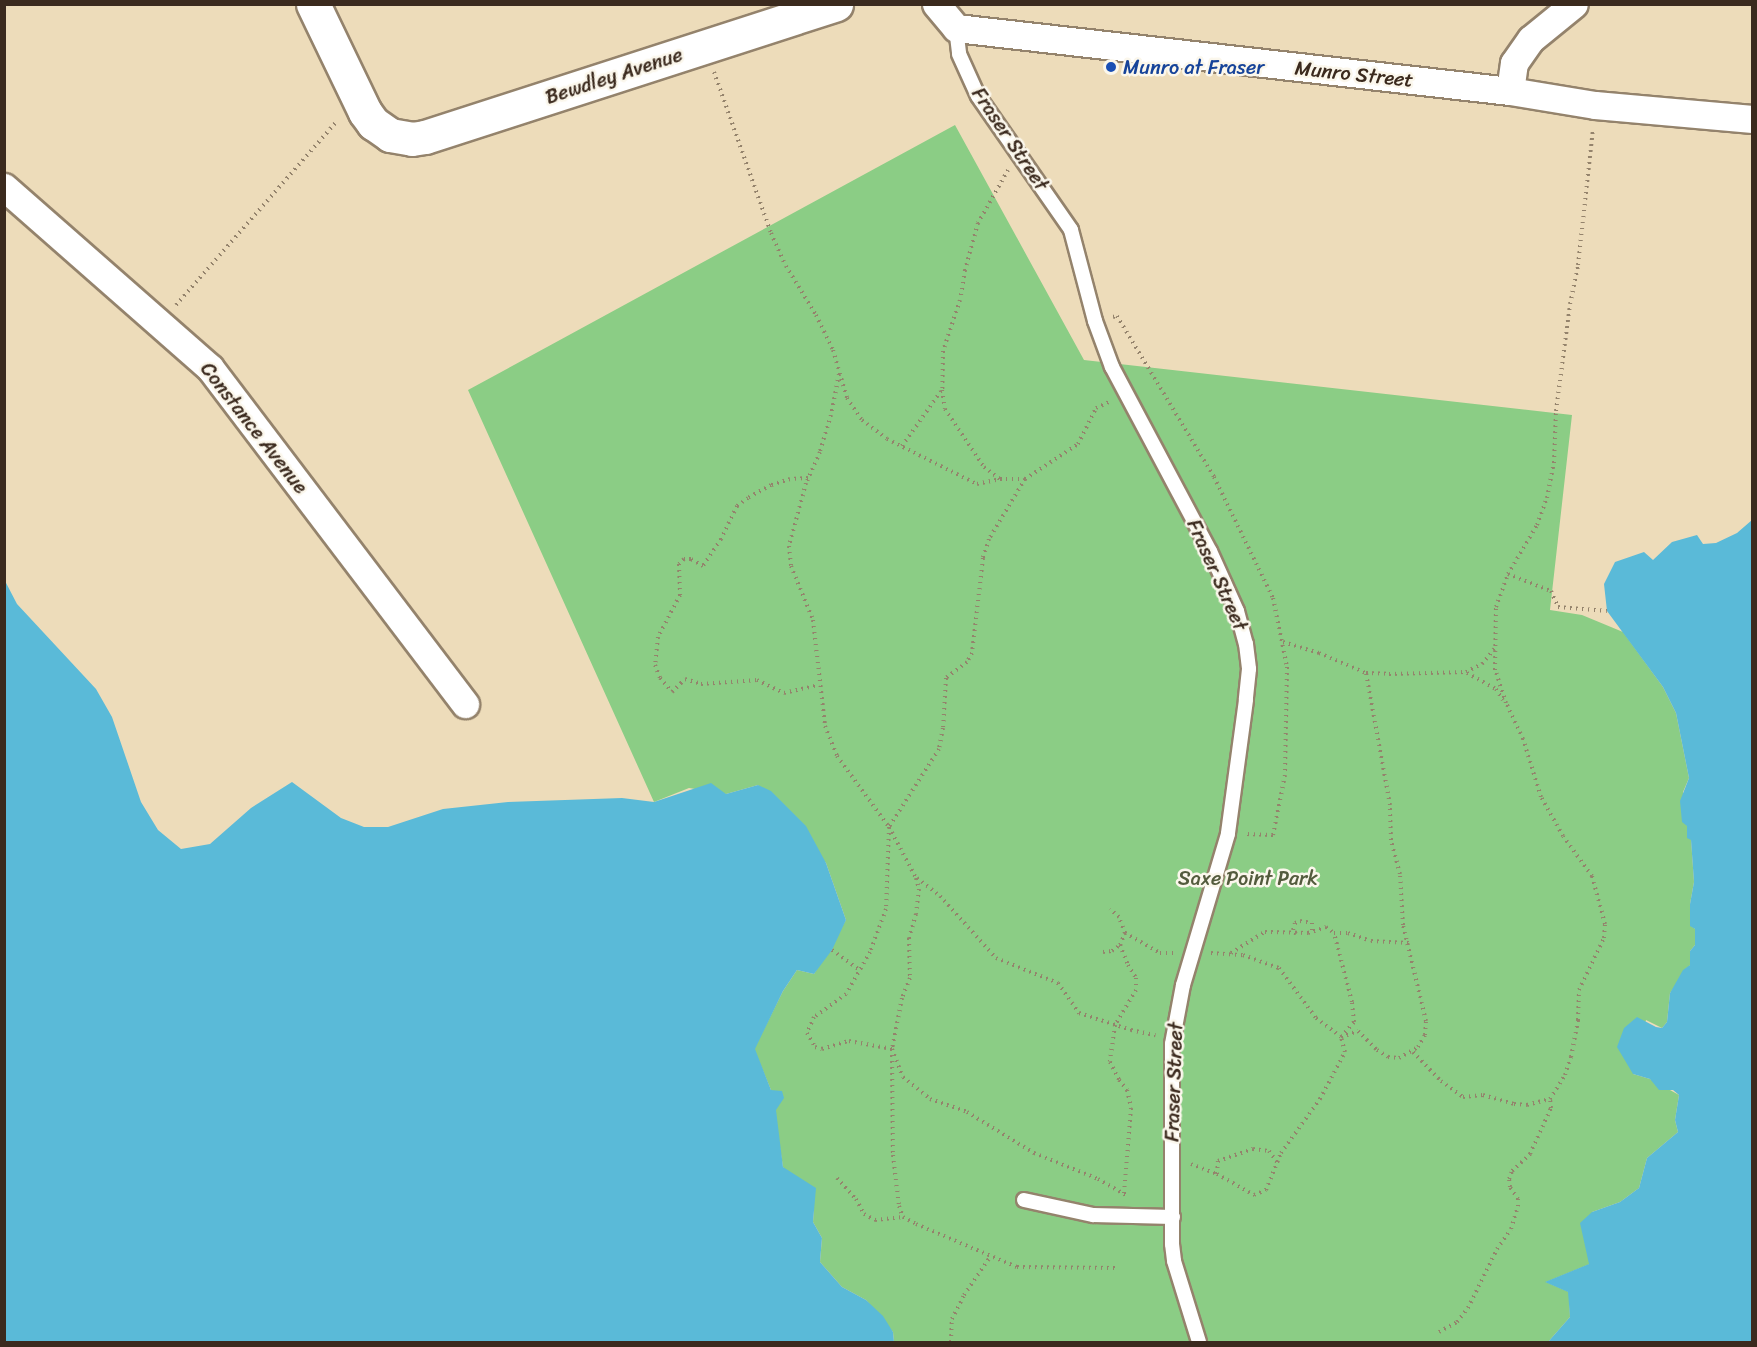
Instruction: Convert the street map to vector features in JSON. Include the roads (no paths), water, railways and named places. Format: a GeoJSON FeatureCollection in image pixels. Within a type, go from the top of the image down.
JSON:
{"type":"FeatureCollection","features":[{"type":"Feature","properties":{"kind":"street","name":"Bewdley Avenue"},"geometry":{"type":"LineString","coordinates":[[313,4],[358,98],[373,123],[390,135],[401,139],[425,137],[836,4]]}},
{"type":"Feature","properties":{"kind":"street"},"geometry":{"type":"LineString","coordinates":[[936,4],[956,28]]}},
{"type":"Feature","properties":{"kind":"street"},"geometry":{"type":"LineString","coordinates":[[1510,91],[1514,63],[1525,47],[1531,39],[1574,4]]}},
{"type":"Feature","properties":{"kind":"street","name":"Munro Street"},"geometry":{"type":"LineString","coordinates":[[956,28],[1510,91],[1595,105],[1752,119]]}},
{"type":"Feature","properties":{"kind":"street","name":"Constance Avenue"},"geometry":{"type":"LineString","coordinates":[[4,187],[210,368],[465,704]]}},
{"type":"Feature","properties":{"kind":"lane","name":"Fraser Street"},"geometry":{"type":"LineString","coordinates":[[956,28],[959,54],[967,75],[989,113],[1071,230],[1095,321],[1126,395],[1210,551],[1237,611],[1246,644],[1249,669],[1228,834],[1176,1015],[1172,1039],[1171,1157],[1174,1262],[1199,1342]]}},
{"type":"Feature","properties":{"kind":"lane"},"geometry":{"type":"LineString","coordinates":[[1024,1200],[1093,1215],[1173,1216]]}},
{"type":"Feature","properties":{"kind":"water"},"geometry":{"type":"Polygon","coordinates":[[[1752,520],[1752,1342],[1548,1342],[1570,1317],[1568,1292],[1545,1282],[1589,1264],[1580,1223],[1592,1212],[1620,1202],[1639,1188],[1647,1158],[1678,1132],[1675,1120],[1679,1095],[1673,1090],[1659,1090],[1650,1079],[1633,1074],[1617,1047],[1624,1028],[1637,1017],[1662,1028],[1667,1022],[1670,993],[1683,970],[1690,965],[1690,951],[1695,945],[1695,929],[1690,926],[1690,904],[1694,882],[1691,840],[1687,838],[1687,826],[1682,822],[1680,801],[1689,778],[1676,713],[1663,687],[1607,611],[1604,584],[1615,562],[1644,552],[1653,560],[1672,542],[1697,535],[1703,544],[1716,543],[1737,533],[1752,520]]]}},
{"type":"Feature","properties":{"kind":"water"},"geometry":{"type":"Polygon","coordinates":[[[4,579],[17,604],[96,689],[112,717],[141,802],[158,830],[181,849],[210,844],[251,808],[292,782],[341,818],[364,827],[388,827],[443,809],[508,802],[622,798],[654,802],[711,783],[726,794],[758,785],[771,791],[806,826],[826,863],[846,920],[832,950],[814,974],[797,970],[783,991],[755,1049],[771,1090],[782,1091],[784,1098],[776,1110],[783,1167],[816,1188],[813,1222],[822,1238],[820,1262],[842,1287],[866,1300],[883,1316],[893,1332],[894,1342],[5,1342],[4,579]]]}},
{"type":"Feature","properties":{"kind":"place","name":"Munro at Fraser"},"geometry":{"type":"Point","coordinates":[1111,67]}},
{"type":"Feature","properties":{"kind":"park label","name":"Saxe Point Park"},"geometry":{"type":"Point","coordinates":[1248,878]}}]}
